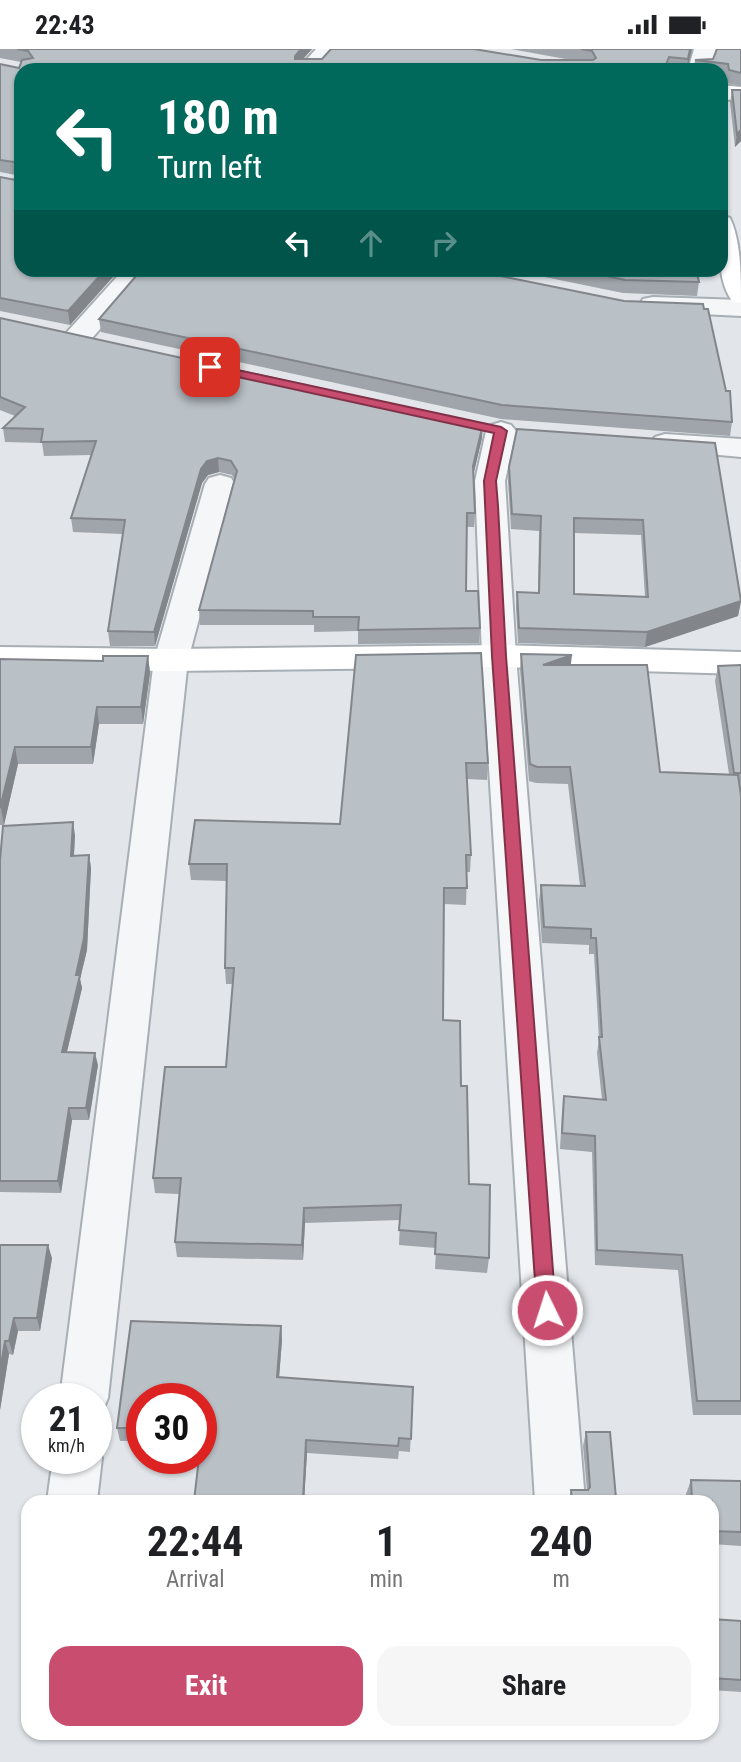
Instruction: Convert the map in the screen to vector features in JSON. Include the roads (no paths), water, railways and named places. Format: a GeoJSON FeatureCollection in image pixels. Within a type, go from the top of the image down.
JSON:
{"type":"FeatureCollection","features":[{"type":"Feature","properties":{"kind":"main road"},"geometry":{"type":"LineString","coordinates":[[728,248],[741,295]]}},
{"type":"Feature","properties":{"kind":"main road"},"geometry":{"type":"LineString","coordinates":[[0,658],[171,660],[499,656],[741,663]]}},
{"type":"Feature","properties":{"kind":"street"},"geometry":{"type":"LineString","coordinates":[[315,63],[328,49]]}},
{"type":"Feature","properties":{"kind":"street"},"geometry":{"type":"LineString","coordinates":[[78,338],[132,277]]}},
{"type":"Feature","properties":{"kind":"street"},"geometry":{"type":"LineString","coordinates":[[623,304],[741,308]]}},
{"type":"Feature","properties":{"kind":"street"},"geometry":{"type":"LineString","coordinates":[[501,430],[490,481],[499,656],[560,1495]]}},
{"type":"Feature","properties":{"kind":"street"},"geometry":{"type":"LineString","coordinates":[[634,440],[741,448]]}},
{"type":"Feature","properties":{"kind":"street"},"geometry":{"type":"LineString","coordinates":[[86,1383],[171,660],[220,484]]}},
{"type":"Feature","properties":{"kind":"street"},"geometry":{"type":"LineString","coordinates":[[73,1495],[75,1474]]}}]}
